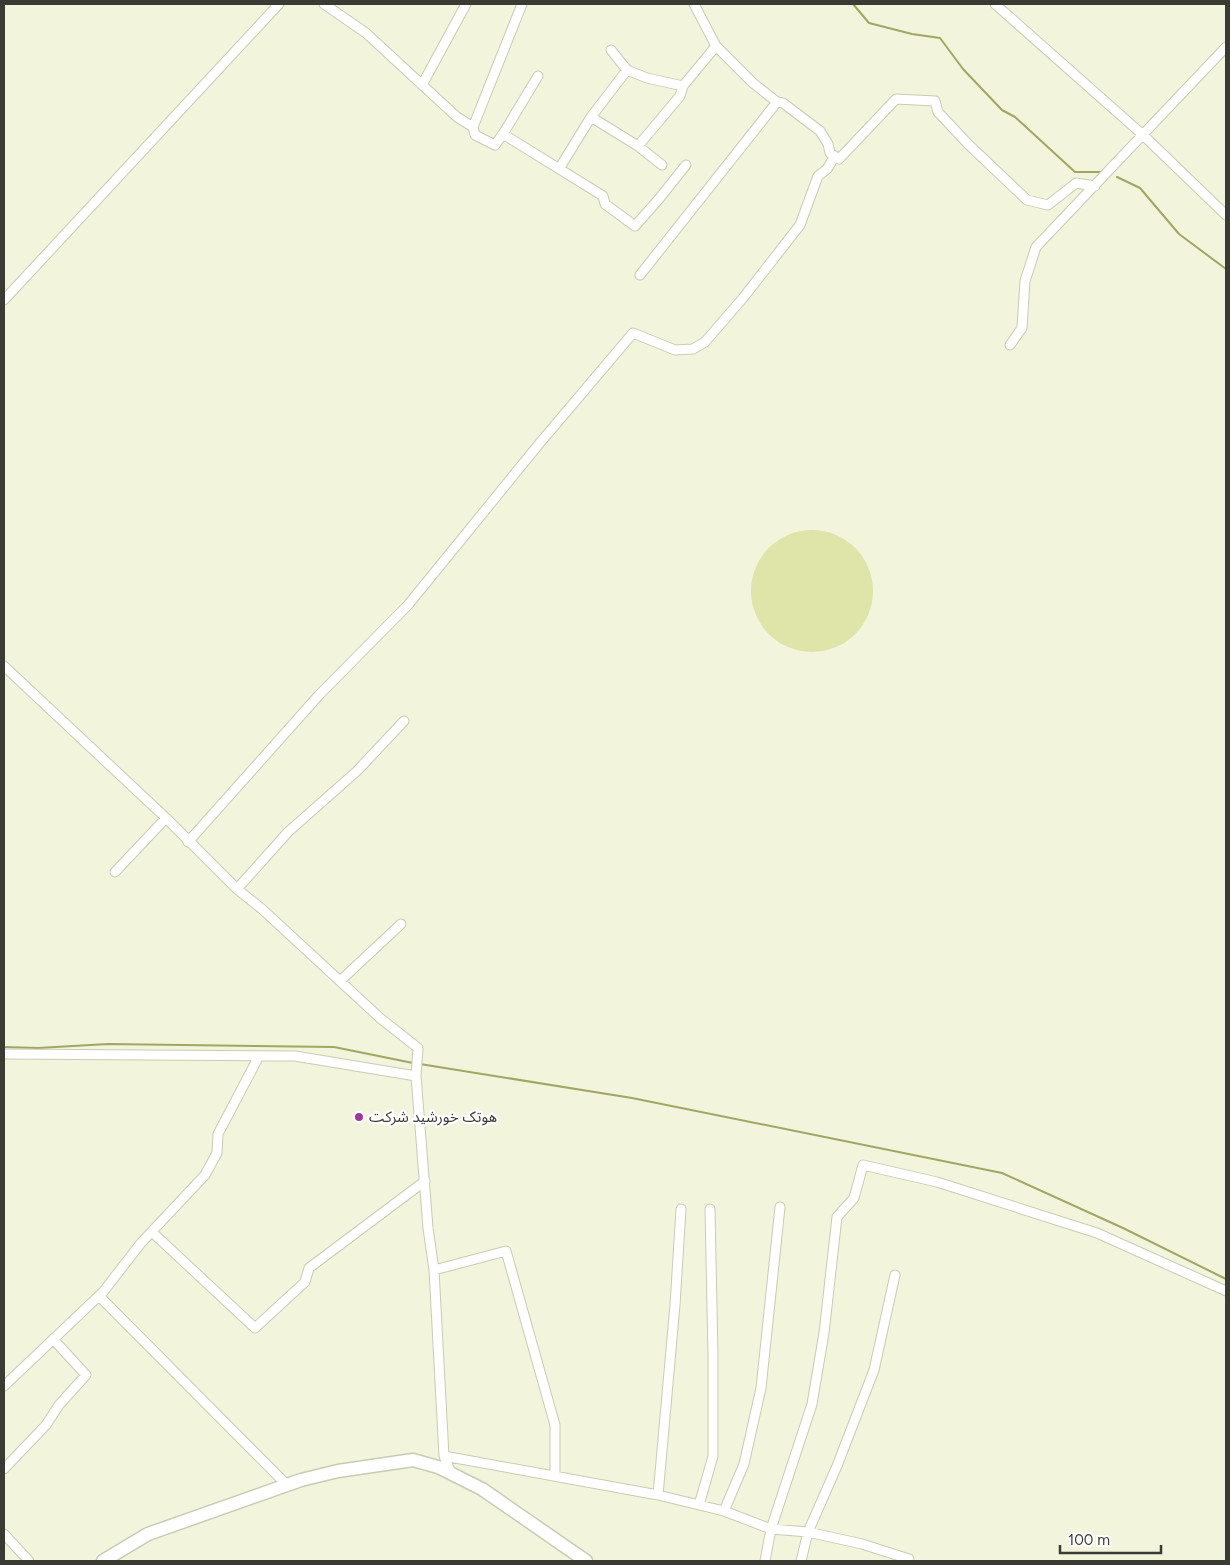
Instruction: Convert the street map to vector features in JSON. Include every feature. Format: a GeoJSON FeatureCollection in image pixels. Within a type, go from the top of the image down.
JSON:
{"type":"FeatureCollection","features":[{"type":"Feature","properties":{"kind":"highway"},"geometry":{"type":"LineString","coordinates":[[104,1561],[148,1534],[287,1485],[338,1472],[413,1460],[438,1467],[482,1490],[586,1561]]}},
{"type":"Feature","properties":{"kind":"street"},"geometry":{"type":"LineString","coordinates":[[4,300],[280,4]]}},
{"type":"Feature","properties":{"kind":"street"},"geometry":{"type":"LineString","coordinates":[[324,4],[366,33],[457,117],[473,128]]}},
{"type":"Feature","properties":{"kind":"street"},"geometry":{"type":"LineString","coordinates":[[422,84],[466,4]]}},
{"type":"Feature","properties":{"kind":"street"},"geometry":{"type":"LineString","coordinates":[[522,4],[473,128],[475,135],[495,145],[538,76]]}},
{"type":"Feature","properties":{"kind":"street"},"geometry":{"type":"LineString","coordinates":[[694,4],[716,46],[753,83],[820,131],[828,144],[830,153],[839,159],[896,99],[935,101],[938,112],[968,144],[1027,200],[1048,205],[1076,183],[1095,186]]}},
{"type":"Feature","properties":{"kind":"street"},"geometry":{"type":"LineString","coordinates":[[995,4],[1143,135],[1226,215]]}},
{"type":"Feature","properties":{"kind":"street"},"geometry":{"type":"LineString","coordinates":[[638,146],[680,96],[683,86],[716,46]]}},
{"type":"Feature","properties":{"kind":"street"},"geometry":{"type":"LineString","coordinates":[[1010,345],[1022,328],[1024,281],[1036,247],[1226,46]]}},
{"type":"Feature","properties":{"kind":"street"},"geometry":{"type":"LineString","coordinates":[[611,50],[627,70],[647,78],[683,86]]}},
{"type":"Feature","properties":{"kind":"street"},"geometry":{"type":"LineString","coordinates":[[559,169],[591,117],[627,70]]}},
{"type":"Feature","properties":{"kind":"street"},"geometry":{"type":"LineString","coordinates":[[640,275],[777,102]]}},
{"type":"Feature","properties":{"kind":"street"},"geometry":{"type":"LineString","coordinates":[[591,117],[638,146],[662,165]]}},
{"type":"Feature","properties":{"kind":"street"},"geometry":{"type":"LineString","coordinates":[[503,134],[603,196],[604,204],[635,226],[686,165]]}},
{"type":"Feature","properties":{"kind":"street"},"geometry":{"type":"LineString","coordinates":[[188,842],[319,696],[408,605],[539,444],[633,333],[675,350],[693,350],[705,342],[744,298],[800,225],[818,176],[827,169],[835,156]]}},
{"type":"Feature","properties":{"kind":"street"},"geometry":{"type":"LineString","coordinates":[[4,666],[166,818],[237,889],[386,1023],[418,1048],[416,1076],[428,1228],[434,1270],[444,1456],[451,1473]]}},
{"type":"Feature","properties":{"kind":"street"},"geometry":{"type":"LineString","coordinates":[[237,889],[288,832],[357,771],[404,721]]}},
{"type":"Feature","properties":{"kind":"street"},"geometry":{"type":"LineString","coordinates":[[115,872],[166,818]]}},
{"type":"Feature","properties":{"kind":"street"},"geometry":{"type":"LineString","coordinates":[[340,981],[401,924]]}},
{"type":"Feature","properties":{"kind":"street"},"geometry":{"type":"LineString","coordinates":[[4,1054],[296,1056],[416,1076]]}},
{"type":"Feature","properties":{"kind":"street"},"geometry":{"type":"LineString","coordinates":[[4,1386],[99,1296],[152,1232],[204,1175],[218,1153],[218,1134],[259,1056]]}},
{"type":"Feature","properties":{"kind":"street"},"geometry":{"type":"LineString","coordinates":[[764,1561],[771,1529],[812,1404],[824,1333],[837,1217],[854,1198],[863,1165],[937,1182],[1097,1233],[1226,1291]]}},
{"type":"Feature","properties":{"kind":"street"},"geometry":{"type":"LineString","coordinates":[[152,1232],[255,1328],[305,1282],[309,1268],[425,1181]]}},
{"type":"Feature","properties":{"kind":"street"},"geometry":{"type":"LineString","coordinates":[[724,1512],[744,1464],[761,1388],[780,1207]]}},
{"type":"Feature","properties":{"kind":"street"},"geometry":{"type":"LineString","coordinates":[[658,1495],[681,1209]]}},
{"type":"Feature","properties":{"kind":"street"},"geometry":{"type":"LineString","coordinates":[[699,1505],[713,1456],[710,1209]]}},
{"type":"Feature","properties":{"kind":"street"},"geometry":{"type":"LineString","coordinates":[[434,1270],[506,1251],[555,1425],[555,1476]]}},
{"type":"Feature","properties":{"kind":"street"},"geometry":{"type":"LineString","coordinates":[[801,1561],[808,1532],[837,1466],[874,1370],[895,1275]]}},
{"type":"Feature","properties":{"kind":"street"},"geometry":{"type":"LineString","coordinates":[[99,1296],[287,1485]]}},
{"type":"Feature","properties":{"kind":"street"},"geometry":{"type":"LineString","coordinates":[[4,1468],[46,1425],[59,1405],[86,1374],[53,1339]]}},
{"type":"Feature","properties":{"kind":"street"},"geometry":{"type":"LineString","coordinates":[[444,1456],[658,1495],[724,1512],[771,1529],[808,1532],[862,1544],[909,1559]]}},
{"type":"Feature","properties":{"kind":"street"},"geometry":{"type":"LineString","coordinates":[[4,1534],[29,1561]]}},
{"type":"Feature","properties":{"kind":"green space"},"geometry":{"type":"Polygon","coordinates":[[[812,530],[835,534],[855,548],[869,568],[873,591],[869,614],[855,634],[835,648],[812,652],[789,648],[769,634],[755,614],[751,591],[755,568],[769,548],[789,534],[812,530]]]}},
{"type":"Feature","properties":{"kind":"waterway"},"geometry":{"type":"LineString","coordinates":[[853,4],[869,23],[912,34],[940,38],[963,69],[1002,110],[1015,117],[1075,172],[1101,172]]}},
{"type":"Feature","properties":{"kind":"waterway"},"geometry":{"type":"LineString","coordinates":[[1117,177],[1140,188],[1179,234],[1226,269]]}},
{"type":"Feature","properties":{"kind":"waterway"},"geometry":{"type":"LineString","coordinates":[[4,1047],[38,1048],[108,1044],[334,1047],[413,1063]]}},
{"type":"Feature","properties":{"kind":"waterway"},"geometry":{"type":"LineString","coordinates":[[420,1064],[632,1098],[1002,1173],[1123,1228],[1226,1279]]}},
{"type":"Feature","properties":{"kind":"place","name":"هوتک خورشید شرکت"},"geometry":{"type":"Point","coordinates":[359,1117]}}]}
